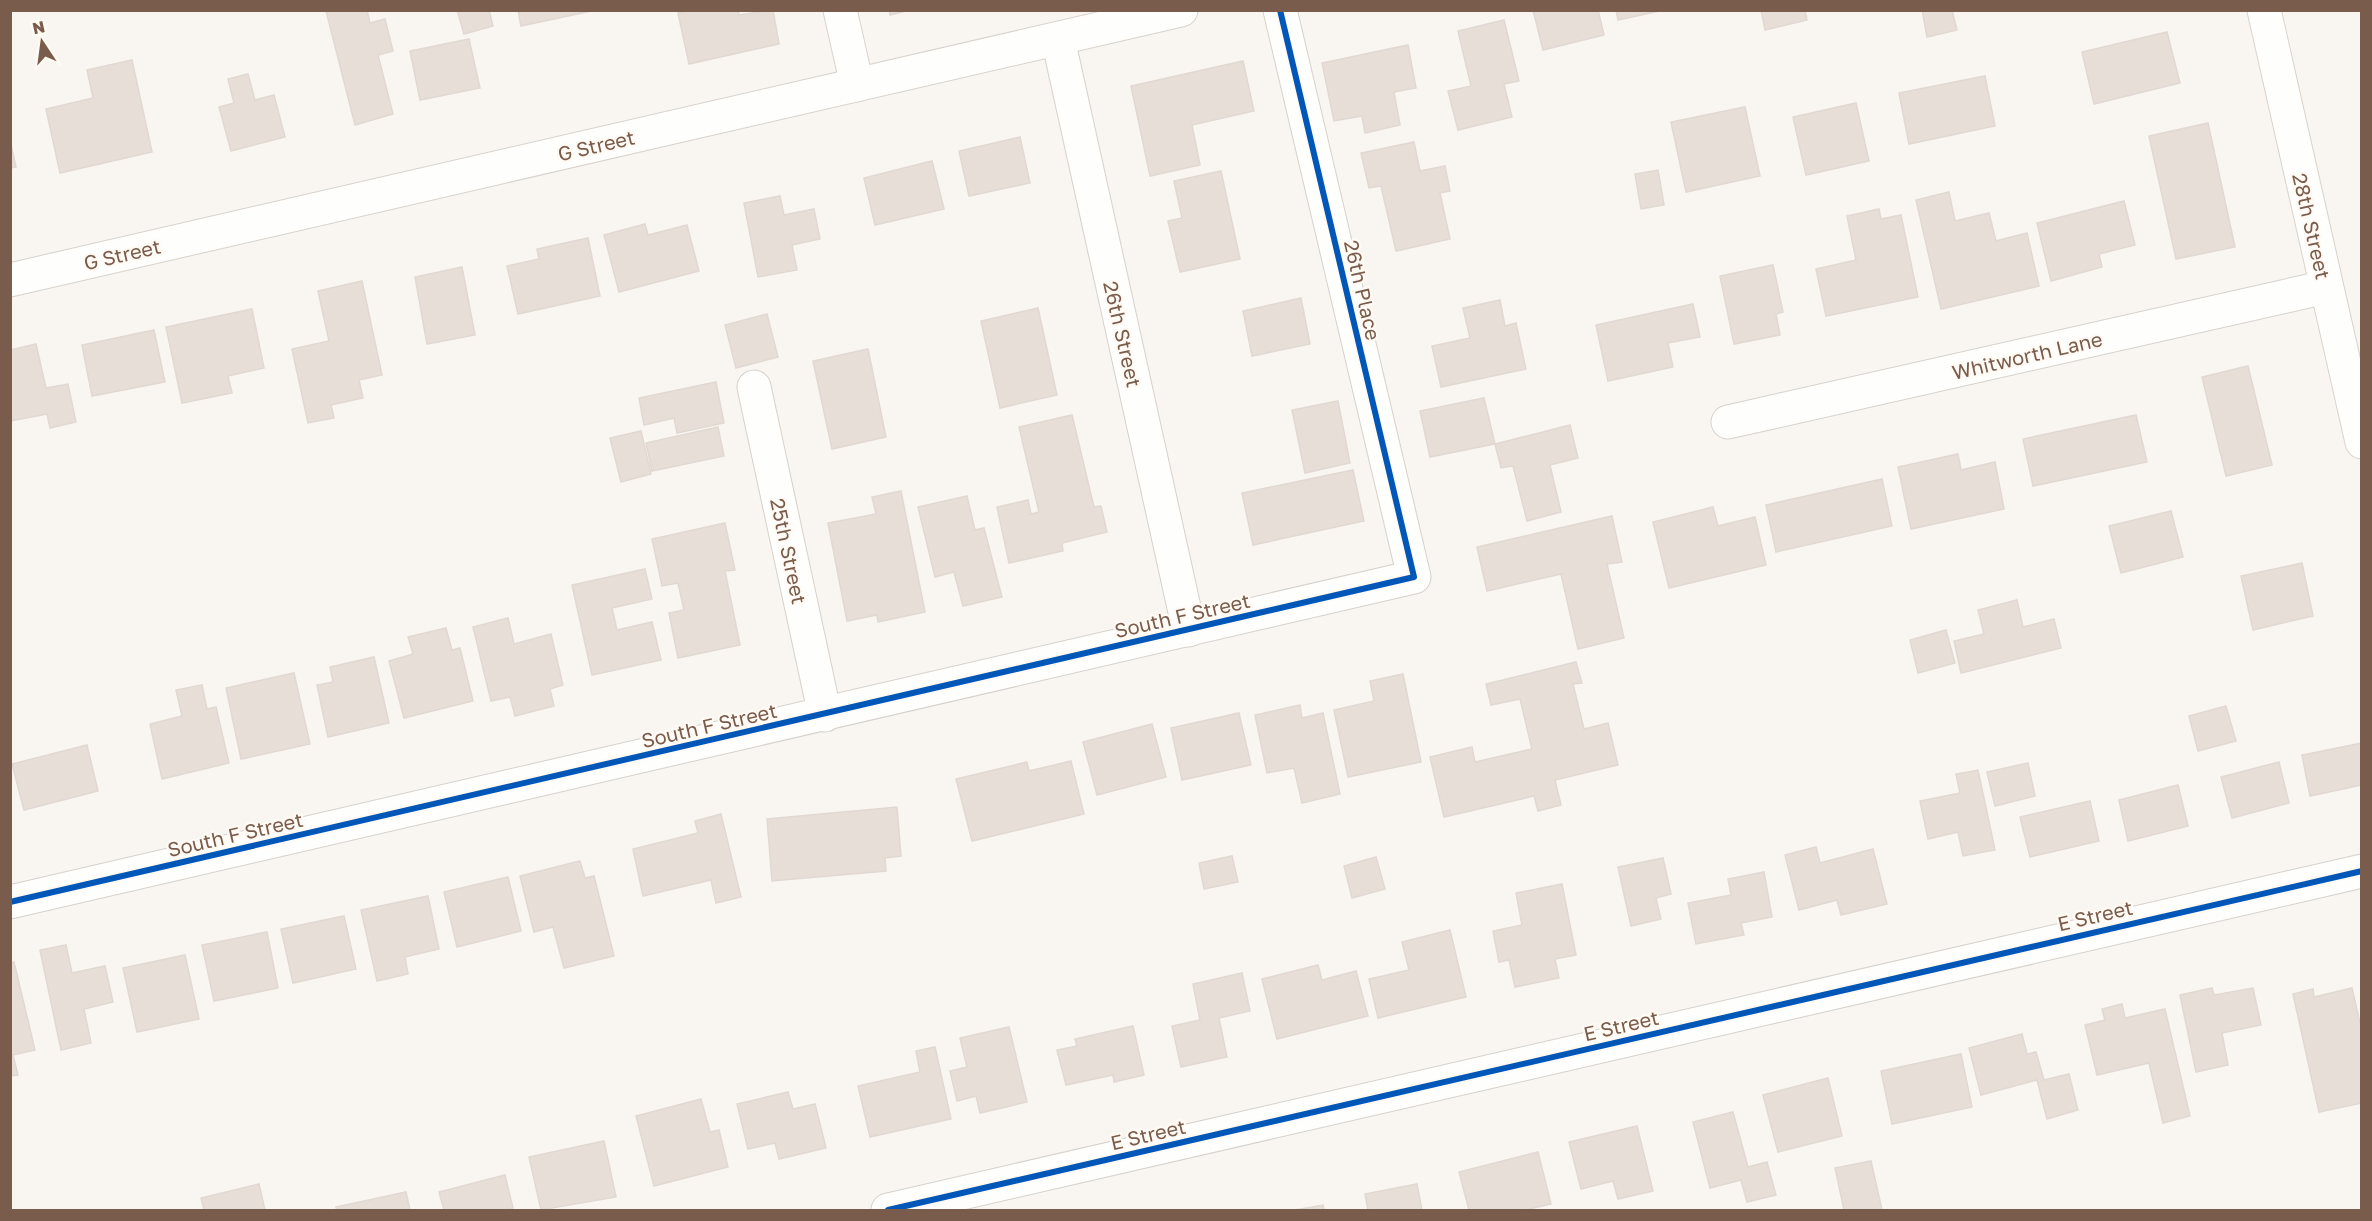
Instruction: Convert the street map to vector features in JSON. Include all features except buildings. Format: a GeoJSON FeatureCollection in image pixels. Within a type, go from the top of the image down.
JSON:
{"type":"FeatureCollection","features":[{"type":"Feature","properties":{"kind":"street"},"geometry":{"type":"LineString","coordinates":[[840,10],[856,85]]}},
{"type":"Feature","properties":{"kind":"street","name":"G Street"},"geometry":{"type":"LineString","coordinates":[[10,280],[1181,10]]}},
{"type":"Feature","properties":{"kind":"street","name":"26th Place"},"geometry":{"type":"LineString","coordinates":[[1280,10],[1414,577]]}},
{"type":"Feature","properties":{"kind":"street","name":"28th Street"},"geometry":{"type":"LineString","coordinates":[[2264,10],[2361,442]]}},
{"type":"Feature","properties":{"kind":"street","name":"26th Street"},"geometry":{"type":"LineString","coordinates":[[1058,39],[1189,630]]}},
{"type":"Feature","properties":{"kind":"street","name":"Whitworth Lane"},"geometry":{"type":"LineString","coordinates":[[1728,422],[2326,287]]}},
{"type":"Feature","properties":{"kind":"street","name":"25th Street"},"geometry":{"type":"LineString","coordinates":[[754,387],[825,715]]}},
{"type":"Feature","properties":{"kind":"street","name":"South F Street"},"geometry":{"type":"LineString","coordinates":[[10,902],[1414,577]]}},
{"type":"Feature","properties":{"kind":"street","name":"E Street"},"geometry":{"type":"LineString","coordinates":[[888,1210],[2361,871]]}},
{"type":"Feature","properties":{"kind":"cycle path"},"geometry":{"type":"LineString","coordinates":[[10,902],[1414,577],[1280,10]]}},
{"type":"Feature","properties":{"kind":"cycle path"},"geometry":{"type":"LineString","coordinates":[[888,1210],[2362,871]]}}]}
